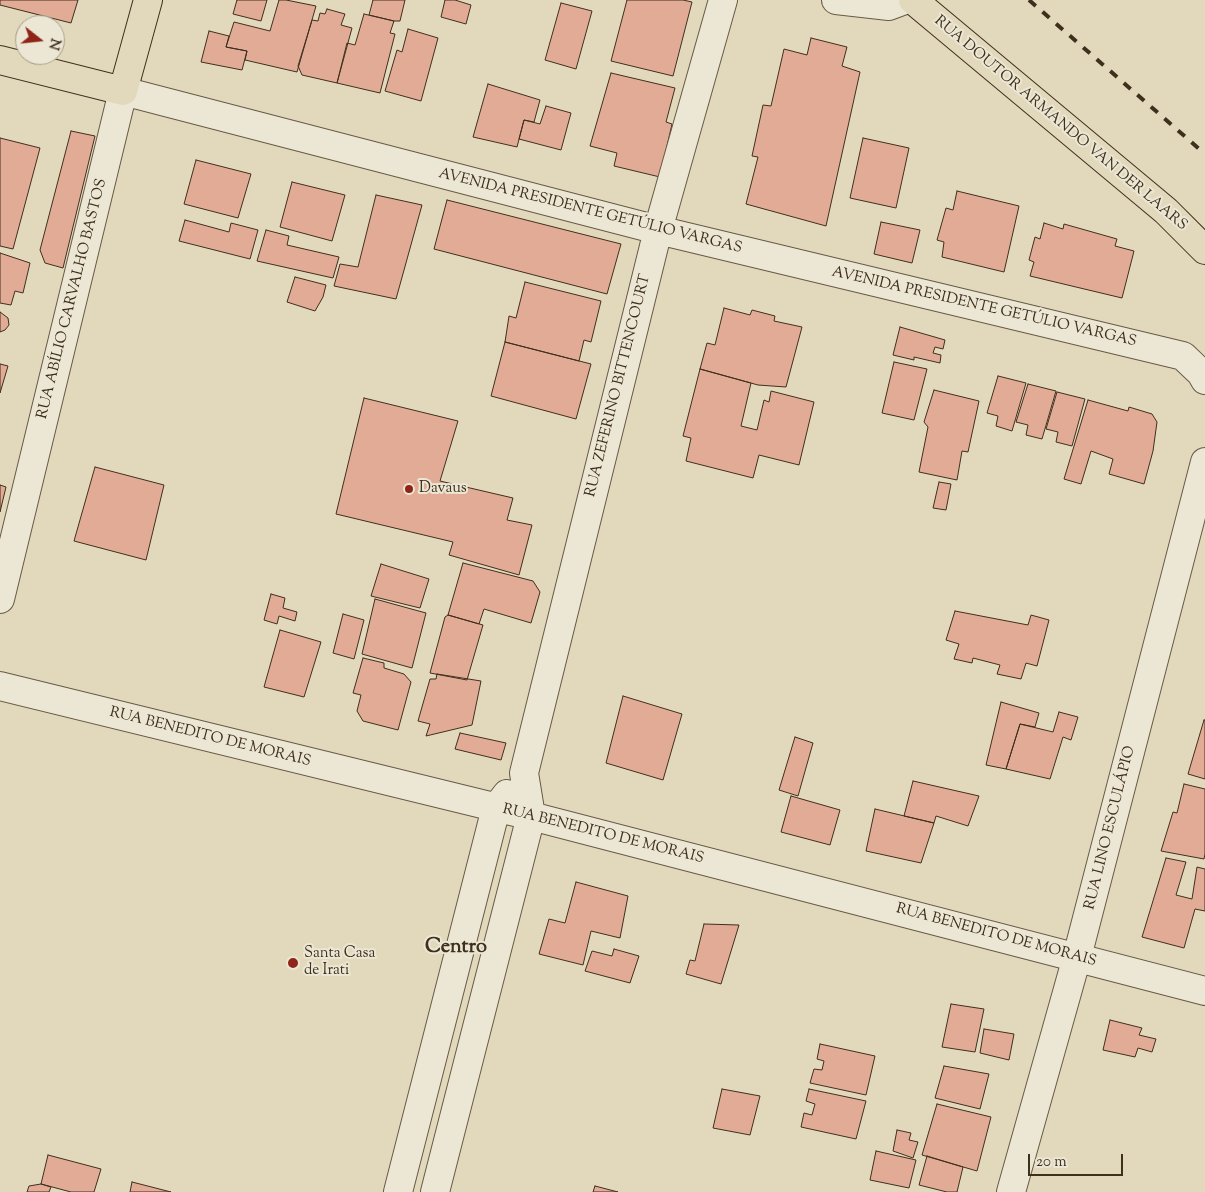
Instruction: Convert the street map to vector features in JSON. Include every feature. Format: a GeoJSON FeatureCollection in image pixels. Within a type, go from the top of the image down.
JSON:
{"type":"FeatureCollection","features":[{"type":"Feature","properties":{"kind":"main road","name":"RUA ABÍLIO CARVALHO BASTOS"},"geometry":{"type":"LineString","coordinates":[[123,91],[148,0]]}},
{"type":"Feature","properties":{"kind":"main road","name":"RUA DOUTOR ARMANDO VAN DER LAARS"},"geometry":{"type":"LineString","coordinates":[[913,0],[1166,211],[1205,250]]}},
{"type":"Feature","properties":{"kind":"main road","name":"AVENIDA PRESIDENTE GETÚLIO VARGAS"},"geometry":{"type":"LineString","coordinates":[[0,60],[123,91]]}},
{"type":"Feature","properties":{"kind":"street","name":"RUA ZEFERINO BITTENCOURT"},"geometry":{"type":"LineString","coordinates":[[435,1192],[530,816],[524,773],[658,230],[723,0]]}},
{"type":"Feature","properties":{"kind":"street"},"geometry":{"type":"LineString","coordinates":[[836,0],[889,6],[905,0]]}},
{"type":"Feature","properties":{"kind":"street","name":"AVENIDA PRESIDENTE GETÚLIO VARGAS"},"geometry":{"type":"LineString","coordinates":[[123,91],[658,230],[1183,356],[1201,373],[1205,380]]}},
{"type":"Feature","properties":{"kind":"street","name":"RUA ABÍLIO CARVALHO BASTOS"},"geometry":{"type":"LineString","coordinates":[[0,598],[123,91]]}},
{"type":"Feature","properties":{"kind":"street","name":"RUA LINO ESCULÁPIO"},"geometry":{"type":"LineString","coordinates":[[1011,1192],[1077,957],[1205,462]]}},
{"type":"Feature","properties":{"kind":"street","name":"RUA BENEDITO DE MORAIS"},"geometry":{"type":"LineString","coordinates":[[0,686],[530,816],[1205,991]]}},
{"type":"Feature","properties":{"kind":"street","name":"RUA ZEFERINO BITTENCOURT"},"geometry":{"type":"LineString","coordinates":[[398,1192],[496,808],[524,773]]}},
{"type":"Feature","properties":{"kind":"building"},"geometry":{"type":"Polygon","coordinates":[[[0,0],[78,0],[71,23],[65,21],[65,15],[39,15],[0,5],[0,0]]]}},
{"type":"Feature","properties":{"kind":"building"},"geometry":{"type":"Polygon","coordinates":[[[237,0],[267,0],[261,21],[233,14],[237,0]]]}},
{"type":"Feature","properties":{"kind":"building"},"geometry":{"type":"Polygon","coordinates":[[[279,0],[316,6],[297,72],[245,60],[247,51],[226,47],[234,22],[270,31],[279,0]]]}},
{"type":"Feature","properties":{"kind":"building"},"geometry":{"type":"Polygon","coordinates":[[[373,0],[405,0],[400,21],[369,15],[373,0]]]}},
{"type":"Feature","properties":{"kind":"building"},"geometry":{"type":"Polygon","coordinates":[[[445,0],[455,0],[471,5],[466,24],[441,17],[445,0]]]}},
{"type":"Feature","properties":{"kind":"building"},"geometry":{"type":"Polygon","coordinates":[[[627,0],[683,0],[692,2],[673,76],[611,61],[627,0]]]}},
{"type":"Feature","properties":{"kind":"building"},"geometry":{"type":"Polygon","coordinates":[[[561,3],[592,11],[576,69],[545,60],[561,3]]]}},
{"type":"Feature","properties":{"kind":"building"},"geometry":{"type":"Polygon","coordinates":[[[327,9],[345,14],[341,25],[352,28],[337,83],[302,75],[298,66],[312,20],[318,21],[320,13],[325,14],[327,9]]]}},
{"type":"Feature","properties":{"kind":"building"},"geometry":{"type":"Polygon","coordinates":[[[364,14],[394,21],[390,33],[395,34],[380,93],[337,83],[347,43],[355,45],[364,14]]]}},
{"type":"Feature","properties":{"kind":"building"},"geometry":{"type":"Polygon","coordinates":[[[408,29],[438,38],[421,101],[385,91],[397,50],[402,52],[408,29]]]}},
{"type":"Feature","properties":{"kind":"building"},"geometry":{"type":"Polygon","coordinates":[[[209,31],[229,36],[226,47],[247,51],[242,70],[201,62],[209,31]]]}},
{"type":"Feature","properties":{"kind":"building"},"geometry":{"type":"Polygon","coordinates":[[[811,38],[847,47],[842,66],[860,72],[826,226],[746,204],[758,157],[752,156],[763,105],[771,106],[784,49],[807,55],[811,38]]]}},
{"type":"Feature","properties":{"kind":"building"},"geometry":{"type":"Polygon","coordinates":[[[611,73],[675,88],[666,122],[672,124],[660,177],[614,166],[617,153],[590,146],[611,73]]]}},
{"type":"Feature","properties":{"kind":"building"},"geometry":{"type":"Polygon","coordinates":[[[488,84],[540,100],[534,122],[524,120],[517,147],[473,137],[488,84]]]}},
{"type":"Feature","properties":{"kind":"building"},"geometry":{"type":"Polygon","coordinates":[[[546,106],[571,113],[561,150],[519,139],[524,120],[540,124],[546,106]]]}},
{"type":"Feature","properties":{"kind":"building"},"geometry":{"type":"Polygon","coordinates":[[[71,131],[95,136],[63,268],[45,263],[40,250],[71,131]]]}},
{"type":"Feature","properties":{"kind":"building"},"geometry":{"type":"Polygon","coordinates":[[[0,138],[40,148],[13,249],[0,246],[0,138]]]}},
{"type":"Feature","properties":{"kind":"building"},"geometry":{"type":"Polygon","coordinates":[[[863,138],[909,148],[896,208],[850,198],[863,138]]]}},
{"type":"Feature","properties":{"kind":"building"},"geometry":{"type":"Polygon","coordinates":[[[196,160],[251,174],[238,218],[184,204],[196,160]]]}},
{"type":"Feature","properties":{"kind":"building"},"geometry":{"type":"Polygon","coordinates":[[[292,182],[345,195],[332,241],[280,227],[292,182]]]}},
{"type":"Feature","properties":{"kind":"building"},"geometry":{"type":"Polygon","coordinates":[[[957,191],[1019,206],[1004,272],[942,257],[944,242],[937,240],[946,208],[953,210],[957,191]]]}},
{"type":"Feature","properties":{"kind":"building"},"geometry":{"type":"Polygon","coordinates":[[[376,195],[422,205],[396,299],[334,286],[340,264],[358,267],[376,195]]]}},
{"type":"Feature","properties":{"kind":"building"},"geometry":{"type":"Polygon","coordinates":[[[447,200],[621,244],[607,294],[434,249],[447,200]]]}},
{"type":"Feature","properties":{"kind":"building"},"geometry":{"type":"Polygon","coordinates":[[[185,220],[229,232],[231,223],[258,230],[250,259],[179,241],[185,220]]]}},
{"type":"Feature","properties":{"kind":"building"},"geometry":{"type":"Polygon","coordinates":[[[881,222],[920,230],[912,263],[874,254],[881,222]]]}},
{"type":"Feature","properties":{"kind":"building"},"geometry":{"type":"Polygon","coordinates":[[[1044,223],[1063,229],[1064,224],[1117,239],[1115,246],[1134,251],[1122,298],[1030,276],[1034,262],[1029,260],[1035,237],[1040,239],[1044,223]]]}},
{"type":"Feature","properties":{"kind":"building"},"geometry":{"type":"Polygon","coordinates":[[[266,230],[289,236],[287,245],[339,257],[333,278],[257,261],[266,230]]]}},
{"type":"Feature","properties":{"kind":"building"},"geometry":{"type":"Polygon","coordinates":[[[0,253],[30,263],[23,293],[15,291],[11,305],[0,303],[0,253]]]}},
{"type":"Feature","properties":{"kind":"building"},"geometry":{"type":"Polygon","coordinates":[[[295,277],[326,285],[323,297],[315,311],[287,302],[295,277]]]}},
{"type":"Feature","properties":{"kind":"building"},"geometry":{"type":"Polygon","coordinates":[[[525,282],[601,301],[591,342],[584,340],[579,361],[505,342],[509,316],[516,318],[525,282]]]}},
{"type":"Feature","properties":{"kind":"building"},"geometry":{"type":"Polygon","coordinates":[[[724,308],[750,315],[752,310],[775,316],[774,321],[802,327],[786,387],[758,385],[700,369],[707,343],[715,345],[724,308]]]}},
{"type":"Feature","properties":{"kind":"building"},"geometry":{"type":"Polygon","coordinates":[[[0,312],[8,318],[9,325],[0,332],[0,312]]]}},
{"type":"Feature","properties":{"kind":"building"},"geometry":{"type":"Polygon","coordinates":[[[900,327],[945,340],[943,349],[935,347],[933,353],[941,355],[940,363],[914,357],[914,360],[893,355],[900,327]]]}},
{"type":"Feature","properties":{"kind":"building"},"geometry":{"type":"Polygon","coordinates":[[[505,342],[591,364],[576,419],[491,396],[505,342]]]}},
{"type":"Feature","properties":{"kind":"building"},"geometry":{"type":"Polygon","coordinates":[[[894,362],[927,369],[914,420],[882,413],[894,362]]]}},
{"type":"Feature","properties":{"kind":"building"},"geometry":{"type":"Polygon","coordinates":[[[0,364],[8,366],[0,393],[0,364]]]}},
{"type":"Feature","properties":{"kind":"building"},"geometry":{"type":"Polygon","coordinates":[[[700,369],[751,383],[741,426],[757,430],[764,400],[769,402],[771,391],[814,402],[799,465],[759,455],[753,478],[686,461],[691,438],[683,436],[700,369]]]}},
{"type":"Feature","properties":{"kind":"building"},"geometry":{"type":"Polygon","coordinates":[[[998,376],[1026,383],[1012,431],[996,426],[998,416],[987,413],[998,376]]]}},
{"type":"Feature","properties":{"kind":"building"},"geometry":{"type":"Polygon","coordinates":[[[1028,384],[1056,391],[1042,439],[1026,435],[1028,425],[1016,422],[1028,384]]]}},
{"type":"Feature","properties":{"kind":"building"},"geometry":{"type":"Polygon","coordinates":[[[934,390],[979,401],[968,452],[962,451],[957,480],[919,472],[928,427],[924,422],[934,390]]]}},
{"type":"Feature","properties":{"kind":"building"},"geometry":{"type":"Polygon","coordinates":[[[1057,392],[1085,399],[1072,446],[1056,442],[1058,432],[1046,429],[1057,392]]]}},
{"type":"Feature","properties":{"kind":"building","name":"Davaus"},"geometry":{"type":"Polygon","coordinates":[[[364,398],[458,421],[440,481],[513,498],[507,520],[532,525],[519,575],[449,555],[453,542],[336,514],[364,398]]]}},
{"type":"Feature","properties":{"kind":"building"},"geometry":{"type":"Polygon","coordinates":[[[1088,400],[1128,411],[1129,407],[1152,414],[1157,422],[1153,451],[1144,484],[1109,474],[1113,459],[1091,451],[1081,484],[1064,479],[1088,400]]]}},
{"type":"Feature","properties":{"kind":"building"},"geometry":{"type":"Polygon","coordinates":[[[95,467],[164,485],[146,560],[74,541],[95,467]]]}},
{"type":"Feature","properties":{"kind":"building"},"geometry":{"type":"Polygon","coordinates":[[[939,482],[951,484],[946,510],[933,508],[939,482]]]}},
{"type":"Feature","properties":{"kind":"building"},"geometry":{"type":"Polygon","coordinates":[[[0,485],[6,487],[0,512],[0,485]]]}},
{"type":"Feature","properties":{"kind":"building"},"geometry":{"type":"Polygon","coordinates":[[[463,563],[533,581],[540,592],[531,623],[484,609],[479,624],[448,615],[463,563]]]}},
{"type":"Feature","properties":{"kind":"building"},"geometry":{"type":"Polygon","coordinates":[[[381,564],[429,579],[420,608],[371,596],[381,564]]]}},
{"type":"Feature","properties":{"kind":"building"},"geometry":{"type":"Polygon","coordinates":[[[271,594],[285,598],[283,608],[297,612],[295,621],[279,616],[277,624],[264,620],[271,594]]]}},
{"type":"Feature","properties":{"kind":"building"},"geometry":{"type":"Polygon","coordinates":[[[375,599],[426,613],[412,668],[362,654],[375,599]]]}},
{"type":"Feature","properties":{"kind":"building"},"geometry":{"type":"Polygon","coordinates":[[[955,611],[1028,625],[1031,615],[1049,620],[1037,666],[1026,663],[1021,679],[997,674],[1000,665],[973,658],[972,663],[954,659],[959,644],[946,640],[955,611]]]}},
{"type":"Feature","properties":{"kind":"building"},"geometry":{"type":"Polygon","coordinates":[[[343,614],[364,620],[354,659],[333,653],[343,614]]]}},
{"type":"Feature","properties":{"kind":"building"},"geometry":{"type":"Polygon","coordinates":[[[448,615],[483,625],[467,680],[430,673],[445,617],[448,615]]]}},
{"type":"Feature","properties":{"kind":"building"},"geometry":{"type":"Polygon","coordinates":[[[280,630],[321,642],[304,697],[264,687],[280,630]]]}},
{"type":"Feature","properties":{"kind":"building"},"geometry":{"type":"Polygon","coordinates":[[[363,658],[384,663],[384,668],[404,674],[411,682],[398,730],[363,721],[357,711],[361,695],[353,693],[363,658]]]}},
{"type":"Feature","properties":{"kind":"building"},"geometry":{"type":"Polygon","coordinates":[[[437,674],[481,681],[472,725],[426,736],[430,724],[418,721],[430,679],[436,679],[437,674]]]}},
{"type":"Feature","properties":{"kind":"building"},"geometry":{"type":"Polygon","coordinates":[[[623,696],[682,714],[663,780],[606,763],[623,696]]]}},
{"type":"Feature","properties":{"kind":"building"},"geometry":{"type":"Polygon","coordinates":[[[1001,702],[1039,713],[1035,727],[1020,724],[1006,769],[986,765],[1001,702]]]}},
{"type":"Feature","properties":{"kind":"building"},"geometry":{"type":"Polygon","coordinates":[[[1059,712],[1078,717],[1071,740],[1063,737],[1050,779],[1006,769],[1020,724],[1053,732],[1059,712]]]}},
{"type":"Feature","properties":{"kind":"building"},"geometry":{"type":"Polygon","coordinates":[[[1205,720],[1205,779],[1188,774],[1205,720]]]}},
{"type":"Feature","properties":{"kind":"building"},"geometry":{"type":"Polygon","coordinates":[[[460,733],[506,743],[501,760],[455,749],[460,733]]]}},
{"type":"Feature","properties":{"kind":"building"},"geometry":{"type":"Polygon","coordinates":[[[795,737],[813,743],[798,796],[779,790],[795,737]]]}},
{"type":"Feature","properties":{"kind":"building"},"geometry":{"type":"Polygon","coordinates":[[[913,781],[979,796],[968,826],[936,816],[934,823],[904,816],[913,781]]]}},
{"type":"Feature","properties":{"kind":"building"},"geometry":{"type":"Polygon","coordinates":[[[1184,784],[1205,789],[1204,859],[1161,851],[1173,812],[1177,813],[1184,784]]]}},
{"type":"Feature","properties":{"kind":"building"},"geometry":{"type":"Polygon","coordinates":[[[791,796],[840,810],[830,845],[781,832],[791,796]]]}},
{"type":"Feature","properties":{"kind":"building"},"geometry":{"type":"Polygon","coordinates":[[[875,809],[934,823],[921,863],[866,851],[875,809]]]}},
{"type":"Feature","properties":{"kind":"building"},"geometry":{"type":"Polygon","coordinates":[[[1166,858],[1186,862],[1176,895],[1192,899],[1197,867],[1205,869],[1205,911],[1195,909],[1184,948],[1142,937],[1166,858]]]}},
{"type":"Feature","properties":{"kind":"building"},"geometry":{"type":"Polygon","coordinates":[[[576,882],[628,896],[620,938],[591,931],[583,965],[539,954],[549,919],[565,923],[576,882]]]}},
{"type":"Feature","properties":{"kind":"building"},"geometry":{"type":"Polygon","coordinates":[[[704,924],[739,925],[721,984],[686,974],[690,960],[695,961],[704,924]]]}},
{"type":"Feature","properties":{"kind":"building"},"geometry":{"type":"Polygon","coordinates":[[[614,949],[639,956],[630,983],[585,971],[592,951],[612,956],[614,949]]]}},
{"type":"Feature","properties":{"kind":"building"},"geometry":{"type":"Polygon","coordinates":[[[951,1004],[984,1009],[975,1052],[942,1047],[951,1004]]]}},
{"type":"Feature","properties":{"kind":"building"},"geometry":{"type":"Polygon","coordinates":[[[1110,1020],[1142,1028],[1139,1035],[1156,1039],[1152,1052],[1138,1048],[1135,1057],[1103,1050],[1110,1020]]]}},
{"type":"Feature","properties":{"kind":"building"},"geometry":{"type":"Polygon","coordinates":[[[984,1029],[1014,1034],[1009,1060],[980,1053],[984,1029]]]}},
{"type":"Feature","properties":{"kind":"building"},"geometry":{"type":"Polygon","coordinates":[[[820,1044],[875,1056],[866,1095],[810,1083],[814,1069],[822,1070],[824,1061],[817,1059],[820,1044]]]}},
{"type":"Feature","properties":{"kind":"building"},"geometry":{"type":"Polygon","coordinates":[[[944,1066],[989,1074],[980,1109],[935,1098],[944,1066]]]}},
{"type":"Feature","properties":{"kind":"building"},"geometry":{"type":"Polygon","coordinates":[[[722,1089],[760,1096],[750,1135],[713,1128],[722,1089]]]}},
{"type":"Feature","properties":{"kind":"building"},"geometry":{"type":"Polygon","coordinates":[[[809,1089],[866,1101],[856,1139],[801,1127],[804,1113],[812,1115],[815,1104],[806,1101],[809,1089]]]}},
{"type":"Feature","properties":{"kind":"building"},"geometry":{"type":"Polygon","coordinates":[[[937,1104],[991,1117],[977,1171],[922,1155],[937,1104]]]}},
{"type":"Feature","properties":{"kind":"building"},"geometry":{"type":"Polygon","coordinates":[[[897,1130],[911,1133],[909,1140],[918,1142],[913,1158],[893,1151],[897,1130]]]}},
{"type":"Feature","properties":{"kind":"building"},"geometry":{"type":"Polygon","coordinates":[[[876,1151],[916,1160],[909,1188],[870,1180],[876,1151]]]}},
{"type":"Feature","properties":{"kind":"building"},"geometry":{"type":"Polygon","coordinates":[[[48,1155],[101,1169],[94,1192],[71,1192],[41,1184],[48,1155]]]}},
{"type":"Feature","properties":{"kind":"building"},"geometry":{"type":"Polygon","coordinates":[[[927,1156],[963,1167],[957,1192],[947,1192],[919,1185],[927,1156]]]}},
{"type":"Feature","properties":{"kind":"building"},"geometry":{"type":"Polygon","coordinates":[[[132,1182],[171,1192],[130,1192],[132,1182]]]}},
{"type":"Feature","properties":{"kind":"building"},"geometry":{"type":"Polygon","coordinates":[[[41,1184],[51,1187],[49,1192],[27,1192],[29,1186],[41,1184]]]}},
{"type":"Feature","properties":{"kind":"building"},"geometry":{"type":"Polygon","coordinates":[[[595,1186],[618,1192],[593,1192],[595,1186]]]}},
{"type":"Feature","properties":{"kind":"railway"},"geometry":{"type":"LineString","coordinates":[[1029,0],[1205,154]]}},
{"type":"Feature","properties":{"kind":"place","name":"Davaus"},"geometry":{"type":"Point","coordinates":[409,489]}},
{"type":"Feature","properties":{"kind":"place","name":"Santa Casa de Irati"},"geometry":{"type":"Point","coordinates":[293,963]}},
{"type":"Feature","properties":{"kind":"district","name":"Centro"},"geometry":{"type":"Point","coordinates":[456,949]}}]}
